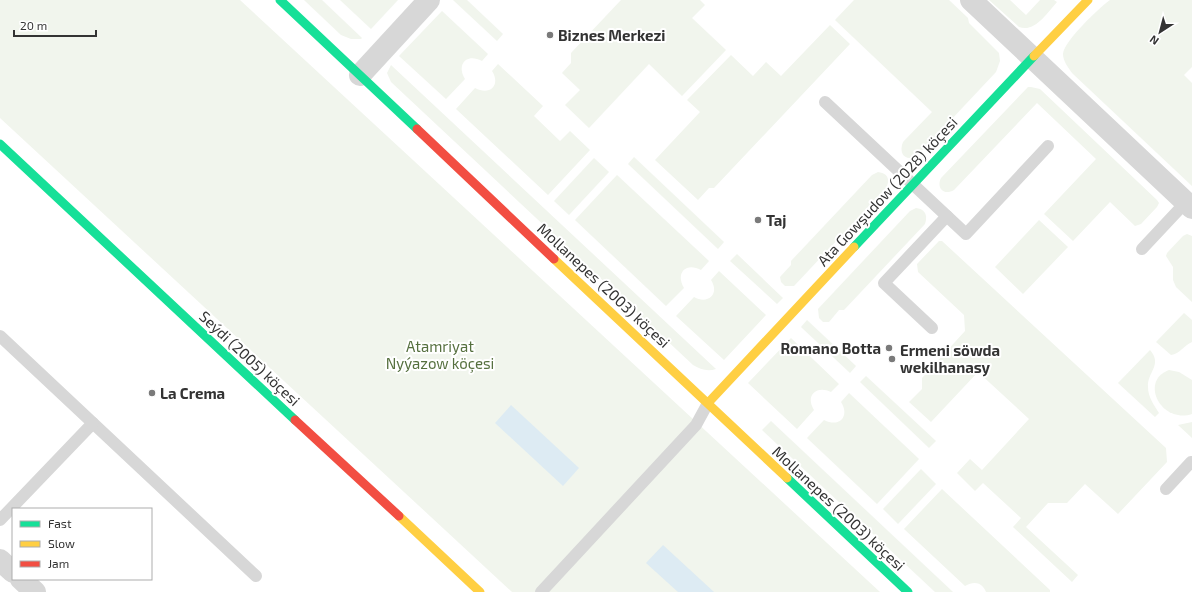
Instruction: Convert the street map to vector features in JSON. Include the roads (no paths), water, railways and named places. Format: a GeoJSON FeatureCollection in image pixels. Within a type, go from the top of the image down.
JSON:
{"type":"FeatureCollection","features":[{"type":"Feature","properties":{"kind":"street","name":"Mollanepes (2003) köçesi"},"geometry":{"type":"LineString","coordinates":[[280,0],[908,592]]}},
{"type":"Feature","properties":{"kind":"street"},"geometry":{"type":"LineString","coordinates":[[360,75],[429,0]]}},
{"type":"Feature","properties":{"kind":"street"},"geometry":{"type":"LineString","coordinates":[[971,0],[1189,205]]}},
{"type":"Feature","properties":{"kind":"street","name":"Ata Gowşudow (2028) köçesi"},"geometry":{"type":"LineString","coordinates":[[708,403],[1088,0]]}},
{"type":"Feature","properties":{"kind":"street","name":"Seýdi (2005) köçesi"},"geometry":{"type":"LineString","coordinates":[[0,144],[480,592]]}},
{"type":"Feature","properties":{"kind":"street"},"geometry":{"type":"LineString","coordinates":[[0,560],[12,571]]}},
{"type":"Feature","properties":{"kind":"street"},"geometry":{"type":"LineString","coordinates":[[22,580],[35,592]]}},
{"type":"Feature","properties":{"kind":"lane"},"geometry":{"type":"LineString","coordinates":[[825,102],[966,234],[1048,146]]}},
{"type":"Feature","properties":{"kind":"lane"},"geometry":{"type":"LineString","coordinates":[[1142,250],[1189,205]]}},
{"type":"Feature","properties":{"kind":"lane"},"geometry":{"type":"LineString","coordinates":[[932,328],[884,283],[947,216]]}},
{"type":"Feature","properties":{"kind":"lane"},"geometry":{"type":"LineString","coordinates":[[0,336],[256,576]]}},
{"type":"Feature","properties":{"kind":"lane"},"geometry":{"type":"LineString","coordinates":[[541,592],[696,425],[708,403]]}},
{"type":"Feature","properties":{"kind":"lane"},"geometry":{"type":"LineString","coordinates":[[0,520],[93,423]]}},
{"type":"Feature","properties":{"kind":"lane"},"geometry":{"type":"LineString","coordinates":[[1166,489],[1191,462],[1192,463]]}},
{"type":"Feature","properties":{"kind":"place","name":"Biznes Merkezi"},"geometry":{"type":"Point","coordinates":[550,35]}},
{"type":"Feature","properties":{"kind":"place","name":"Taj"},"geometry":{"type":"Point","coordinates":[758,220]}},
{"type":"Feature","properties":{"kind":"place","name":"Romano Botta"},"geometry":{"type":"Point","coordinates":[889,348]}},
{"type":"Feature","properties":{"kind":"place","name":"Ermeni söwda wekilhanasy"},"geometry":{"type":"Point","coordinates":[892,359]}},
{"type":"Feature","properties":{"kind":"place","name":"La Crema"},"geometry":{"type":"Point","coordinates":[152,393]}},
{"type":"Feature","properties":{"kind":"park label","name":"Atamriyat Nyýazow köçesi"},"geometry":{"type":"Point","coordinates":[440,354]}}]}
